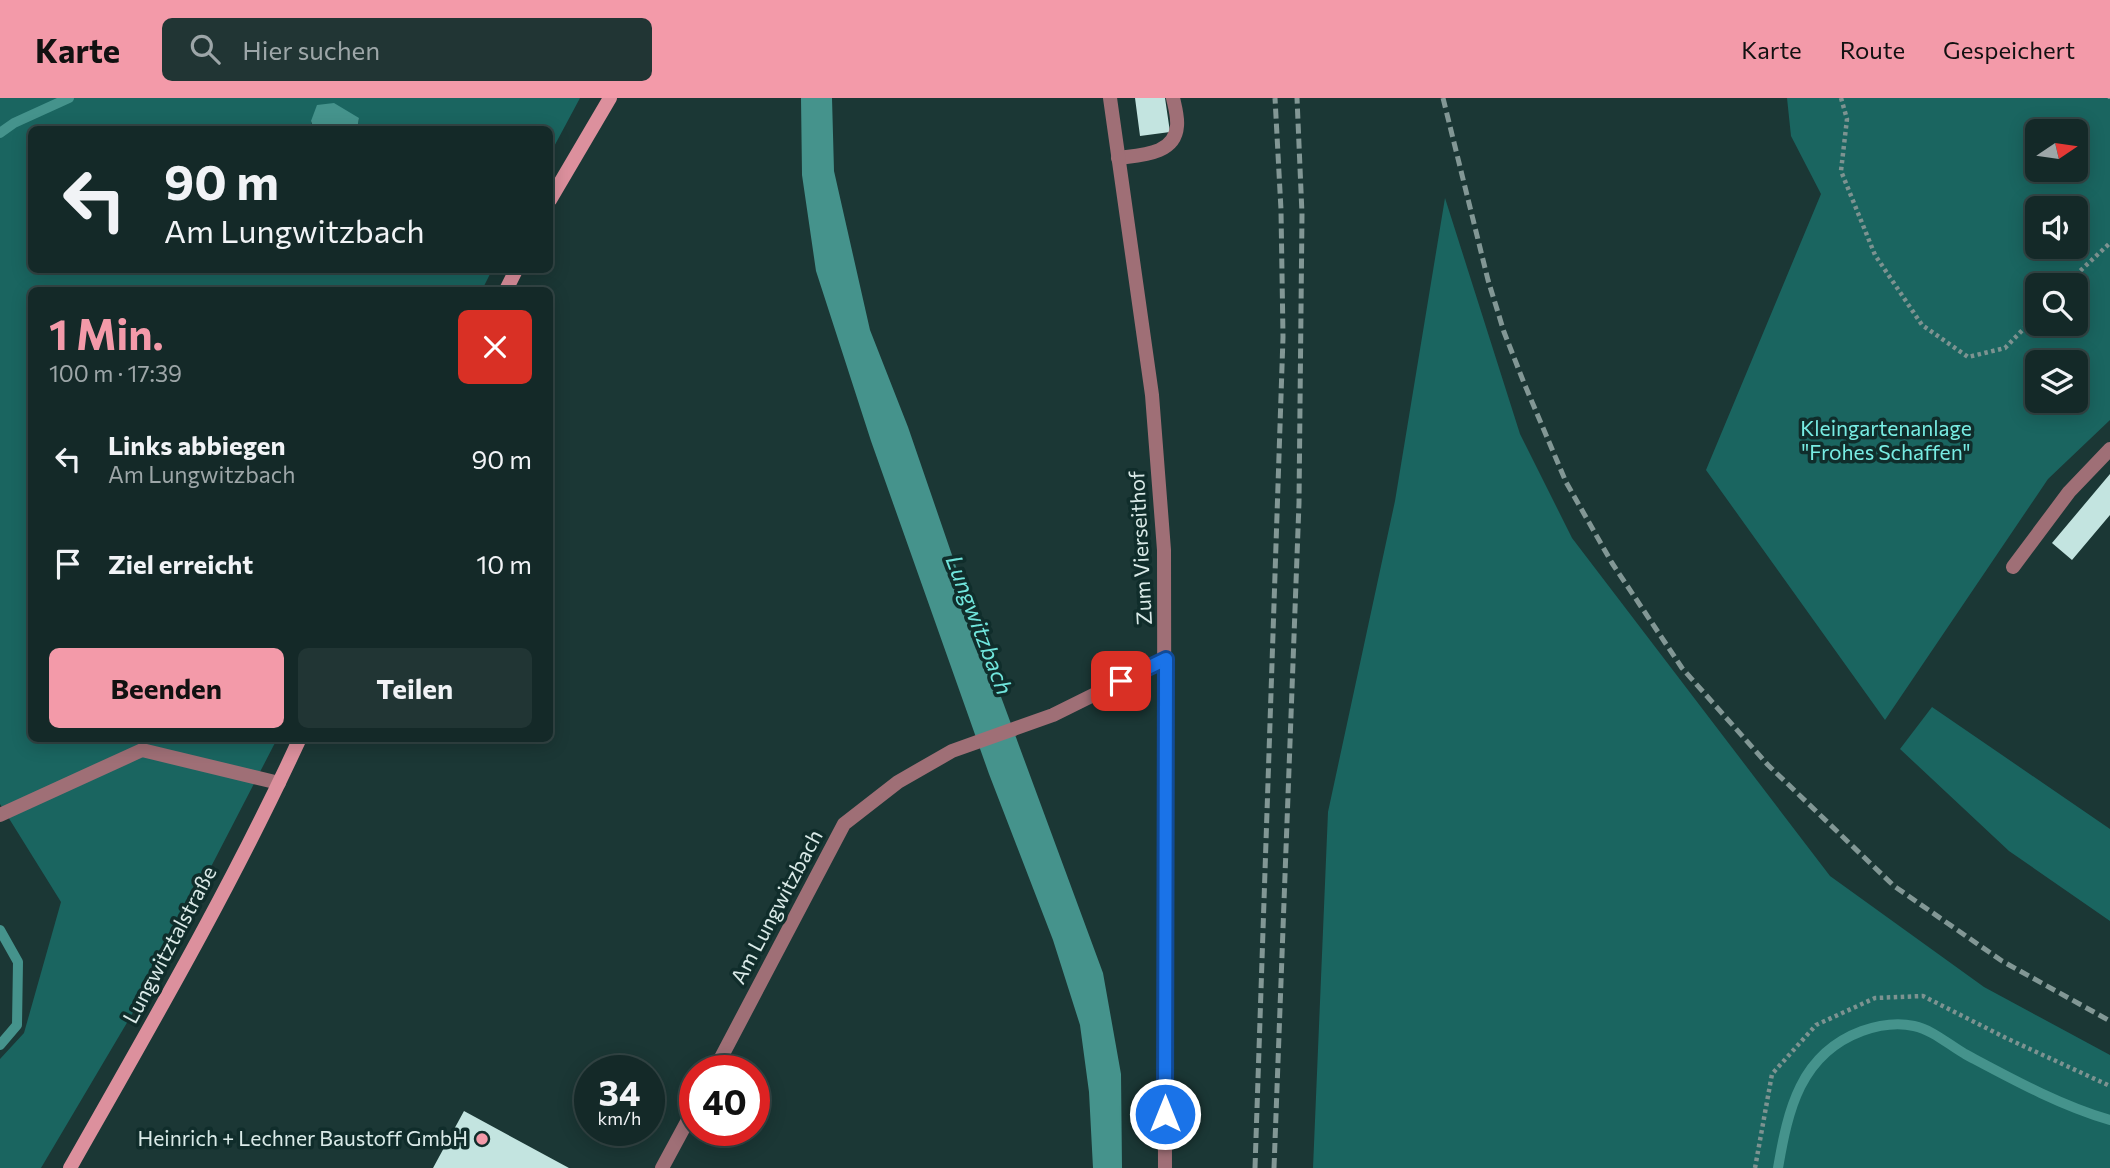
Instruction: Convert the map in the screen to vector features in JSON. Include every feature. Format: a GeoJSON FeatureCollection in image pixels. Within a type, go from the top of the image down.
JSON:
{"type":"FeatureCollection","features":[{"type":"Feature","properties":{"kind":"main road"},"geometry":{"type":"LineString","coordinates":[[553,195],[610,98]]}},
{"type":"Feature","properties":{"kind":"main road","name":"Lungwitztalstraße"},"geometry":{"type":"LineString","coordinates":[[70,1168],[155,1020],[298,742]]}},
{"type":"Feature","properties":{"kind":"street","name":"Zum Vierseithof"},"geometry":{"type":"LineString","coordinates":[[1110,98],[1152,396],[1164,550],[1165,1168]]}},
{"type":"Feature","properties":{"kind":"street"},"geometry":{"type":"LineString","coordinates":[[1118,158],[1158,152],[1173,141],[1177,126],[1173,98]]}},
{"type":"Feature","properties":{"kind":"street"},"geometry":{"type":"LineString","coordinates":[[2013,567],[2069,492],[2110,449]]}},
{"type":"Feature","properties":{"kind":"street","name":"Am Lungwitzbach"},"geometry":{"type":"LineString","coordinates":[[722,1055],[845,824],[898,782],[952,751],[1053,715],[1166,659]]}},
{"type":"Feature","properties":{"kind":"street"},"geometry":{"type":"LineString","coordinates":[[0,815],[142,750],[279,783]]}},
{"type":"Feature","properties":{"kind":"street"},"geometry":{"type":"LineString","coordinates":[[662,1168],[679,1137]]}},
{"type":"Feature","properties":{"kind":"path"},"geometry":{"type":"LineString","coordinates":[[1841,98],[1847,119],[1841,171],[1875,255],[1922,325],[1968,356],[2005,348],[2025,327]]}},
{"type":"Feature","properties":{"kind":"path"},"geometry":{"type":"LineString","coordinates":[[2078,273],[2110,243]]}},
{"type":"Feature","properties":{"kind":"path"},"geometry":{"type":"LineString","coordinates":[[1755,1168],[1772,1074],[1816,1024],[1875,998],[1923,996],[2110,1086]]}},
{"type":"Feature","properties":{"kind":"green space"},"geometry":{"type":"Polygon","coordinates":[[[0,98],[580,98],[553,148],[553,126],[358,126],[359,118],[311,121],[312,126],[28,126],[28,273],[490,273],[484,287],[28,287],[28,742],[275,742],[154,977],[41,1168],[0,1168],[0,1059],[24,1033],[61,902],[0,804],[0,98]]]}},
{"type":"Feature","properties":{"kind":"green space","name":"Kleingartenanlage \"Frohes Schaffen\""},"geometry":{"type":"Polygon","coordinates":[[[1787,98],[2110,98],[2110,420],[2048,479],[1885,720],[1706,470],[1821,194],[1791,136],[1787,98]]]}},
{"type":"Feature","properties":{"kind":"green space"},"geometry":{"type":"Polygon","coordinates":[[[1445,198],[1520,434],[1572,538],[1830,876],[1984,987],[2110,1055],[2110,1168],[1313,1168],[1328,812],[1395,501],[1445,198]]]}},
{"type":"Feature","properties":{"kind":"green space"},"geometry":{"type":"Polygon","coordinates":[[[1932,707],[2110,829],[2110,921],[2009,851],[1900,749],[1932,707]]]}},
{"type":"Feature","properties":{"kind":"shaded area"},"geometry":{"type":"Polygon","coordinates":[[[801,98],[832,98],[834,171],[870,330],[908,427],[997,686],[1103,973],[1121,1074],[1122,1168],[1093,1168],[1089,1092],[1080,1025],[1053,940],[989,774],[871,441],[816,271],[802,175],[801,98]]]}},
{"type":"Feature","properties":{"kind":"shaded area"},"geometry":{"type":"Polygon","coordinates":[[[334,103],[359,118],[358,126],[313,126],[311,121],[317,105],[334,103]]]}},
{"type":"Feature","properties":{"kind":"building"},"geometry":{"type":"Polygon","coordinates":[[[1135,98],[1165,98],[1170,132],[1140,136],[1135,98]]]}},
{"type":"Feature","properties":{"kind":"building"},"geometry":{"type":"Polygon","coordinates":[[[2110,474],[2110,515],[2072,560],[2052,543],[2110,474]]]}},
{"type":"Feature","properties":{"kind":"building","name":"Heinrich + Lechner Baustoff GmbH"},"geometry":{"type":"Polygon","coordinates":[[[464,1111],[569,1168],[433,1168],[464,1111]]]}},
{"type":"Feature","properties":{"kind":"waterway"},"geometry":{"type":"LineString","coordinates":[[0,133],[14,123],[69,98]]}},
{"type":"Feature","properties":{"kind":"waterway"},"geometry":{"type":"LineString","coordinates":[[0,930],[18,962],[17,1025],[0,1045]]}},
{"type":"Feature","properties":{"kind":"waterway"},"geometry":{"type":"LineString","coordinates":[[1778,1168],[1793,1105],[1800,1086],[1811,1069],[1841,1041],[1862,1031],[1888,1025],[1901,1024],[1921,1028],[2036,1091],[2110,1120]]}},
{"type":"Feature","properties":{"kind":"railway"},"geometry":{"type":"LineString","coordinates":[[1255,1168],[1283,337],[1281,210],[1275,98]]}},
{"type":"Feature","properties":{"kind":"railway"},"geometry":{"type":"LineString","coordinates":[[1274,1168],[1299,503],[1302,214],[1297,98]]}},
{"type":"Feature","properties":{"kind":"railway"},"geometry":{"type":"LineString","coordinates":[[1443,98],[1488,280],[1524,383],[1566,482],[1612,563],[1682,668],[1768,765],[1894,886],[2002,961],[2110,1021]]}},
{"type":"Feature","properties":{"kind":"place","name":"Heinrich + Lechner Baustoff GmbH"},"geometry":{"type":"Point","coordinates":[482,1139]}},
{"type":"Feature","properties":{"kind":"route"},"geometry":{"type":"LineString","coordinates":[[1121,681],[1166,659],[1165,1114]]}},
{"type":"Feature","properties":{"kind":"water label","name":"Lungwitzbach"},"geometry":{"type":"Point","coordinates":[979,625]}}]}
